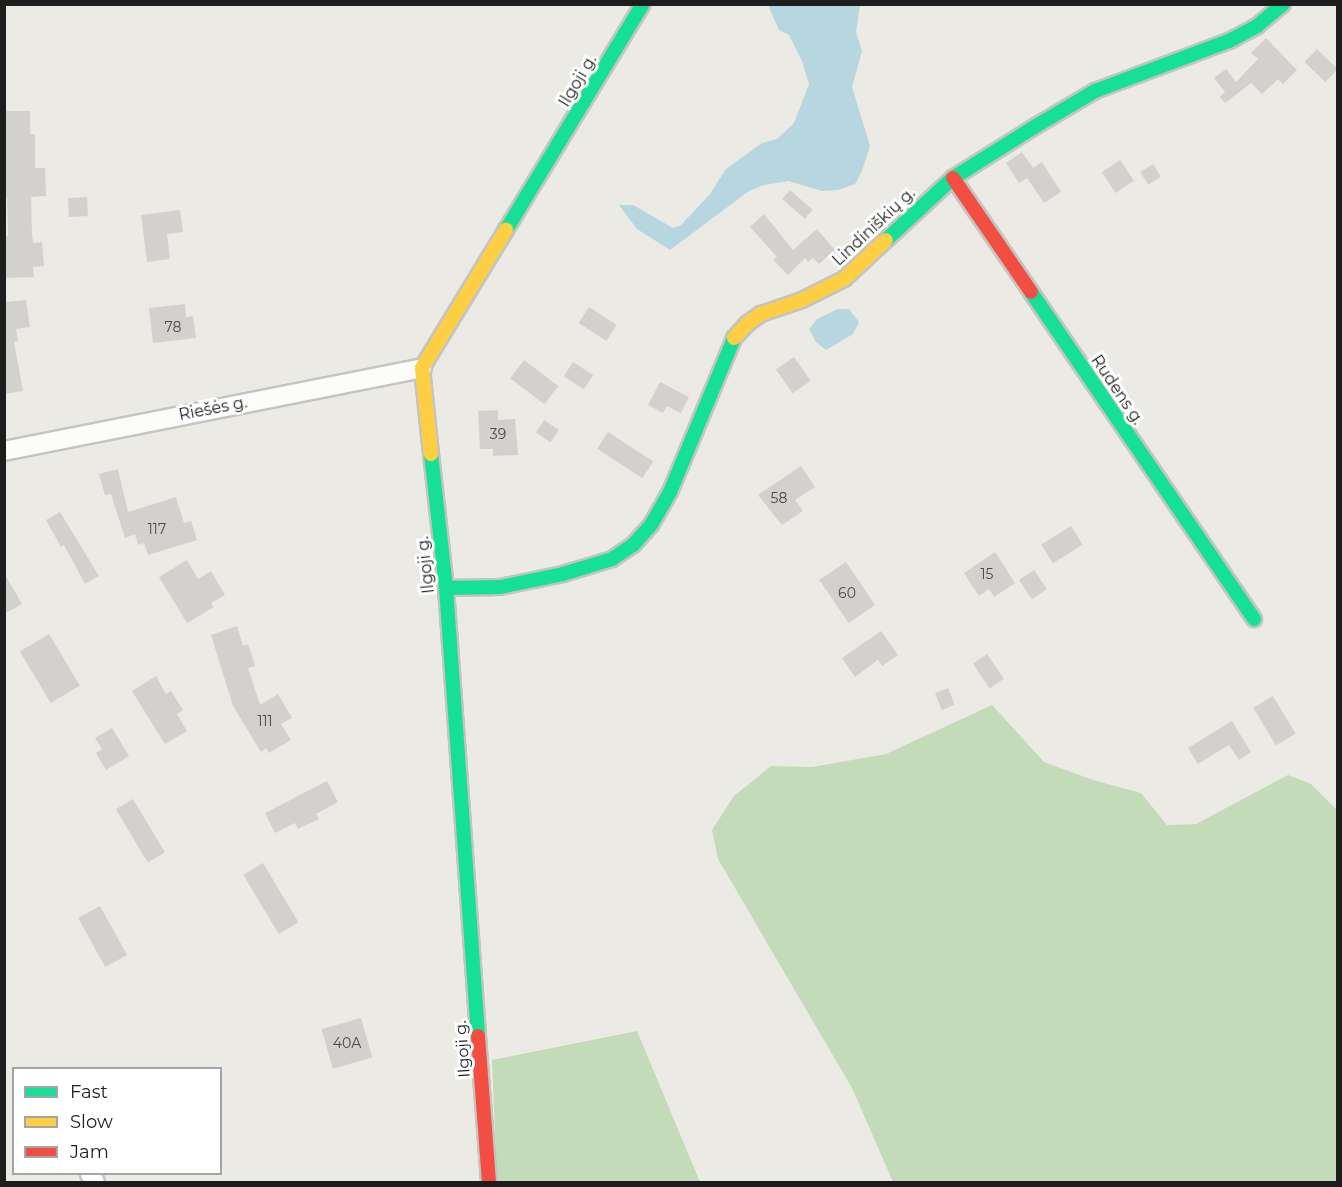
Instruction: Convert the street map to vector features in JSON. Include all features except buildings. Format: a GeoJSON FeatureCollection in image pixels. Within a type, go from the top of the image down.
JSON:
{"type":"FeatureCollection","features":[{"type":"Feature","properties":{"kind":"street","name":"Ilgoji g."},"geometry":{"type":"LineString","coordinates":[[489,1182],[446,588],[422,368],[643,4]]}},
{"type":"Feature","properties":{"kind":"street","name":"Lindiniškių g."},"geometry":{"type":"LineString","coordinates":[[446,588],[500,587],[563,574],[612,559],[633,545],[651,525],[670,492],[704,415],[724,357],[735,337],[761,314],[802,300],[844,279],[953,178],[1095,91],[1229,41],[1257,26],[1283,4]]}},
{"type":"Feature","properties":{"kind":"street","name":"Rudens g."},"geometry":{"type":"LineString","coordinates":[[953,178],[1254,620]]}},
{"type":"Feature","properties":{"kind":"street","name":"Riešės g."},"geometry":{"type":"LineString","coordinates":[[4,451],[422,368]]}},
{"type":"Feature","properties":{"kind":"green space"},"geometry":{"type":"Polygon","coordinates":[[[992,705],[1044,762],[1093,780],[1141,793],[1167,825],[1196,824],[1288,775],[1311,784],[1337,810],[1337,1182],[893,1182],[852,1088],[718,859],[712,830],[734,796],[771,766],[812,767],[886,754],[992,705]]]}},
{"type":"Feature","properties":{"kind":"green space"},"geometry":{"type":"Polygon","coordinates":[[[637,1031],[700,1182],[497,1182],[492,1060],[637,1031]]]}},
{"type":"Feature","properties":{"kind":"water"},"geometry":{"type":"Polygon","coordinates":[[[768,5],[860,5],[856,32],[862,51],[852,87],[870,146],[862,171],[855,184],[838,190],[822,191],[788,181],[764,185],[749,191],[670,250],[637,229],[619,205],[633,205],[673,228],[681,225],[710,194],[726,169],[762,143],[777,139],[794,123],[809,84],[802,61],[789,35],[779,30],[768,5]]]}},
{"type":"Feature","properties":{"kind":"water"},"geometry":{"type":"Polygon","coordinates":[[[838,309],[849,309],[859,322],[853,334],[826,350],[816,342],[809,329],[817,319],[838,309]]]}},
{"type":"Feature","properties":{"kind":"traffic: fast"},"geometry":{"type":"LineString","coordinates":[[506,230],[643,4]]}},
{"type":"Feature","properties":{"kind":"traffic: fast"},"geometry":{"type":"LineString","coordinates":[[886,240],[953,178],[1036,126],[1095,91],[1229,41],[1257,26],[1283,4]]}},
{"type":"Feature","properties":{"kind":"traffic: fast"},"geometry":{"type":"LineString","coordinates":[[1031,292],[1254,619]]}},
{"type":"Feature","properties":{"kind":"traffic: fast"},"geometry":{"type":"LineString","coordinates":[[446,588],[500,587],[563,574],[612,559],[633,545],[651,525],[670,492],[734,338]]}},
{"type":"Feature","properties":{"kind":"traffic: fast"},"geometry":{"type":"LineString","coordinates":[[431,454],[446,588],[478,1036]]}},
{"type":"Feature","properties":{"kind":"traffic: slow"},"geometry":{"type":"LineString","coordinates":[[431,454],[422,368],[506,230]]}},
{"type":"Feature","properties":{"kind":"traffic: slow"},"geometry":{"type":"LineString","coordinates":[[734,338],[748,323],[761,314],[802,300],[844,279],[886,240]]}},
{"type":"Feature","properties":{"kind":"traffic: jam"},"geometry":{"type":"LineString","coordinates":[[953,178],[1031,292]]}},
{"type":"Feature","properties":{"kind":"traffic: jam"},"geometry":{"type":"LineString","coordinates":[[478,1036],[489,1182]]}}]}
